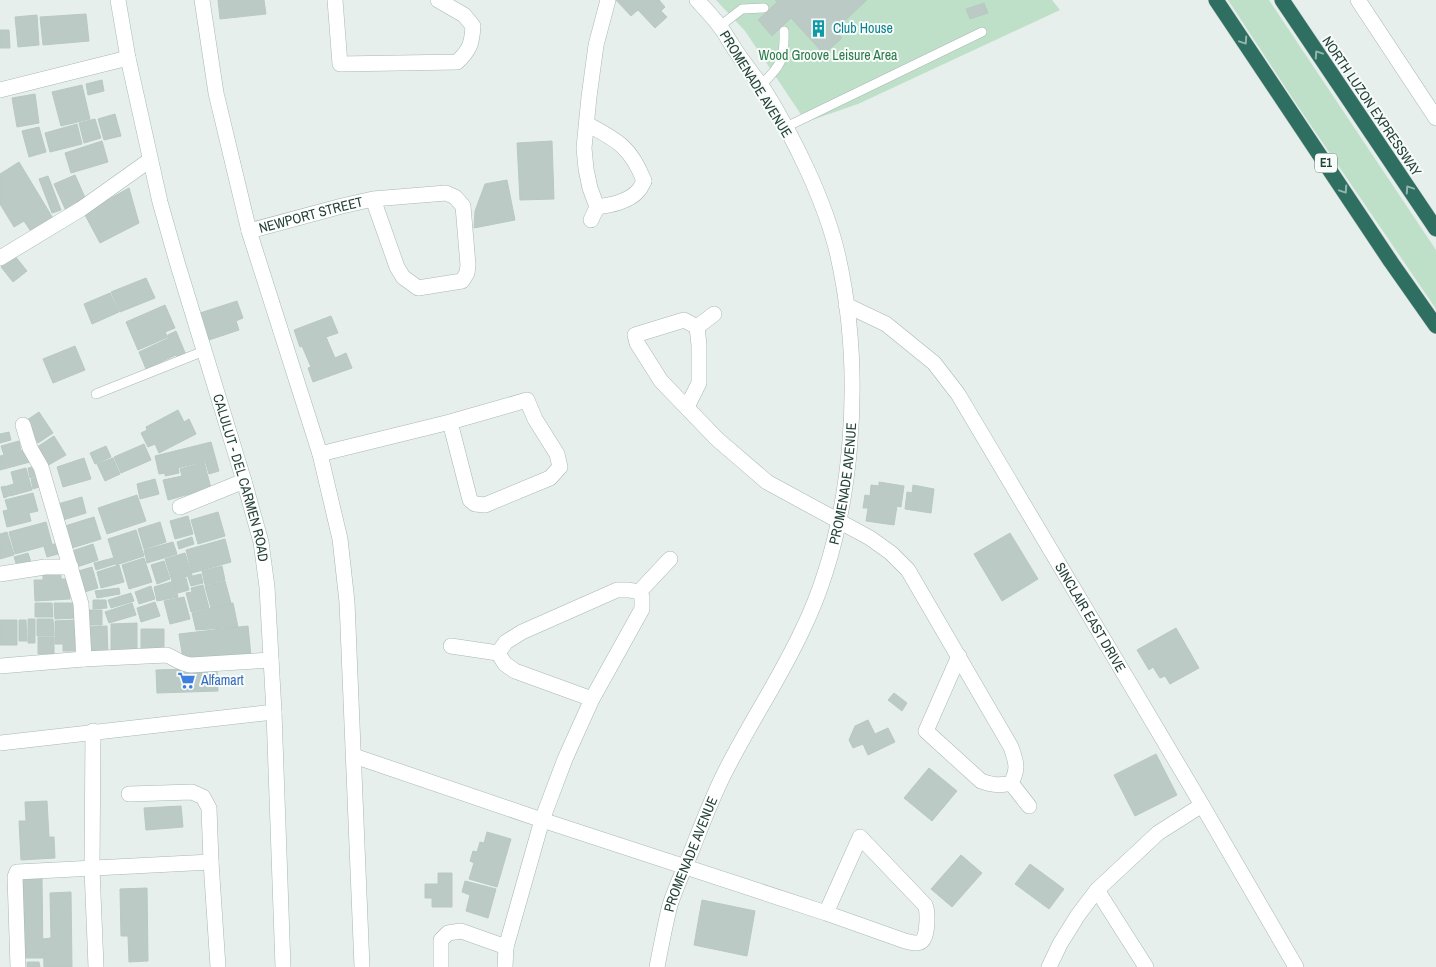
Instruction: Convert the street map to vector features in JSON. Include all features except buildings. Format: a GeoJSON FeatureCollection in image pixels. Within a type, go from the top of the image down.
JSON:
{"type":"FeatureCollection","features":[{"type":"Feature","properties":{"kind":"highway","name":"E1"},"geometry":{"type":"LineString","coordinates":[[1216,0],[1391,262],[1436,326]]}},
{"type":"Feature","properties":{"kind":"highway","name":"NORTH LUZON EXPRESSWAY"},"geometry":{"type":"LineString","coordinates":[[1282,0],[1436,229]]}},
{"type":"Feature","properties":{"kind":"street","name":"CALULUT - DEL CARMEN ROAD"},"geometry":{"type":"LineString","coordinates":[[118,0],[128,58],[150,160],[177,262],[261,542],[267,587],[274,712],[283,967]]}},
{"type":"Feature","properties":{"kind":"street"},"geometry":{"type":"LineString","coordinates":[[202,0],[216,93],[249,231],[320,454],[340,539],[348,602],[362,967]]}},
{"type":"Feature","properties":{"kind":"street"},"geometry":{"type":"LineString","coordinates":[[335,0],[340,64],[458,62],[467,53],[472,41],[473,26],[464,15],[438,0]]}},
{"type":"Feature","properties":{"kind":"street"},"geometry":{"type":"LineString","coordinates":[[586,124],[620,142],[651,182],[626,200],[612,204],[594,213],[584,148],[588,97],[596,45],[608,0]]}},
{"type":"Feature","properties":{"kind":"street","name":"PROMENADE AVENUE"},"geometry":{"type":"LineString","coordinates":[[657,967],[671,904],[708,809],[723,776],[803,630],[820,589],[839,522],[853,411],[851,355],[846,305],[838,255],[825,216],[812,182],[786,127],[761,85],[738,55],[720,26],[697,0]]}},
{"type":"Feature","properties":{"kind":"street"},"geometry":{"type":"LineString","coordinates":[[1358,0],[1436,118]]}},
{"type":"Feature","properties":{"kind":"street"},"geometry":{"type":"LineString","coordinates":[[0,90],[128,58]]}},
{"type":"Feature","properties":{"kind":"street"},"geometry":{"type":"LineString","coordinates":[[0,258],[81,209],[150,160]]}},
{"type":"Feature","properties":{"kind":"street","name":"NEWPORT STREET"},"geometry":{"type":"LineString","coordinates":[[249,231],[373,199],[446,193],[456,197],[463,206],[468,265],[467,273],[462,281],[418,288],[403,277],[397,267],[373,199]]}},
{"type":"Feature","properties":{"kind":"street","name":"SINCLAIR EAST DRIVE"},"geometry":{"type":"LineString","coordinates":[[846,305],[886,324],[934,364],[958,394],[1296,967]]}},
{"type":"Feature","properties":{"kind":"street"},"geometry":{"type":"LineString","coordinates":[[697,327],[714,314]]}},
{"type":"Feature","properties":{"kind":"street"},"geometry":{"type":"LineString","coordinates":[[697,327],[684,320],[635,334],[637,343],[661,382],[717,439],[767,482],[870,538],[891,552],[908,570],[959,656],[1011,747],[1016,761],[1016,773],[1011,783],[1002,786],[991,785],[981,781],[926,731],[959,656]]}},
{"type":"Feature","properties":{"kind":"street"},"geometry":{"type":"LineString","coordinates":[[687,407],[699,383],[697,327]]}},
{"type":"Feature","properties":{"kind":"street"},"geometry":{"type":"LineString","coordinates":[[320,454],[450,422],[528,400],[535,419],[557,454],[560,466],[550,478],[485,505],[475,504],[470,500],[450,422]]}},
{"type":"Feature","properties":{"kind":"street"},"geometry":{"type":"LineString","coordinates":[[23,425],[30,448],[41,467],[81,604],[84,659]]}},
{"type":"Feature","properties":{"kind":"street"},"geometry":{"type":"LineString","coordinates":[[180,507],[244,481]]}},
{"type":"Feature","properties":{"kind":"street"},"geometry":{"type":"LineString","coordinates":[[639,592],[670,559]]}},
{"type":"Feature","properties":{"kind":"street"},"geometry":{"type":"LineString","coordinates":[[0,574],[45,567],[71,567]]}},
{"type":"Feature","properties":{"kind":"street"},"geometry":{"type":"LineString","coordinates":[[498,653],[506,642],[522,632],[618,590],[639,592],[642,597],[642,609],[592,699],[565,760],[542,820],[506,947],[505,967]]}},
{"type":"Feature","properties":{"kind":"street"},"geometry":{"type":"LineString","coordinates":[[451,646],[498,653],[505,664],[514,672],[592,699]]}},
{"type":"Feature","properties":{"kind":"street"},"geometry":{"type":"LineString","coordinates":[[0,666],[167,655],[181,664],[191,665],[271,660]]}},
{"type":"Feature","properties":{"kind":"street"},"geometry":{"type":"LineString","coordinates":[[0,742],[274,712]]}},
{"type":"Feature","properties":{"kind":"street"},"geometry":{"type":"LineString","coordinates":[[94,731],[92,869],[96,967]]}},
{"type":"Feature","properties":{"kind":"street"},"geometry":{"type":"LineString","coordinates":[[354,756],[912,943],[922,941],[925,936],[927,914],[925,904],[860,837],[826,913]]}},
{"type":"Feature","properties":{"kind":"street"},"geometry":{"type":"LineString","coordinates":[[1011,783],[1029,806]]}},
{"type":"Feature","properties":{"kind":"street"},"geometry":{"type":"LineString","coordinates":[[130,794],[192,792],[204,797],[209,808],[218,967]]}},
{"type":"Feature","properties":{"kind":"street"},"geometry":{"type":"LineString","coordinates":[[1049,967],[1060,944],[1096,890],[1158,833],[1202,805]]}},
{"type":"Feature","properties":{"kind":"street"},"geometry":{"type":"LineString","coordinates":[[18,967],[15,877],[17,872],[211,862]]}},
{"type":"Feature","properties":{"kind":"street"},"geometry":{"type":"LineString","coordinates":[[1096,890],[1146,967]]}},
{"type":"Feature","properties":{"kind":"street"},"geometry":{"type":"LineString","coordinates":[[442,967],[441,940],[448,934],[461,931],[506,947]]}},
{"type":"Feature","properties":{"kind":"lane"},"geometry":{"type":"LineString","coordinates":[[720,26],[741,5],[764,8]]}},
{"type":"Feature","properties":{"kind":"lane"},"geometry":{"type":"LineString","coordinates":[[761,85],[774,73],[782,60],[785,46],[784,31]]}},
{"type":"Feature","properties":{"kind":"lane"},"geometry":{"type":"LineString","coordinates":[[786,127],[982,32]]}},
{"type":"Feature","properties":{"kind":"lane"},"geometry":{"type":"LineString","coordinates":[[96,394],[204,351]]}},
{"type":"Feature","properties":{"kind":"green space","name":"Wood Groove Leisure Area"},"geometry":{"type":"Polygon","coordinates":[[[716,0],[1052,0],[1060,10],[858,104],[806,122],[745,31],[716,0]]]}},
{"type":"Feature","properties":{"kind":"green space"},"geometry":{"type":"Polygon","coordinates":[[[1228,0],[1269,0],[1436,250],[1436,309],[1299,108],[1228,0]]]}},
{"type":"Feature","properties":{"kind":"place","name":"Club House"},"geometry":{"type":"Point","coordinates":[819,28]}},
{"type":"Feature","properties":{"kind":"place","name":"Alfamart"},"geometry":{"type":"Point","coordinates":[187,680]}}]}
